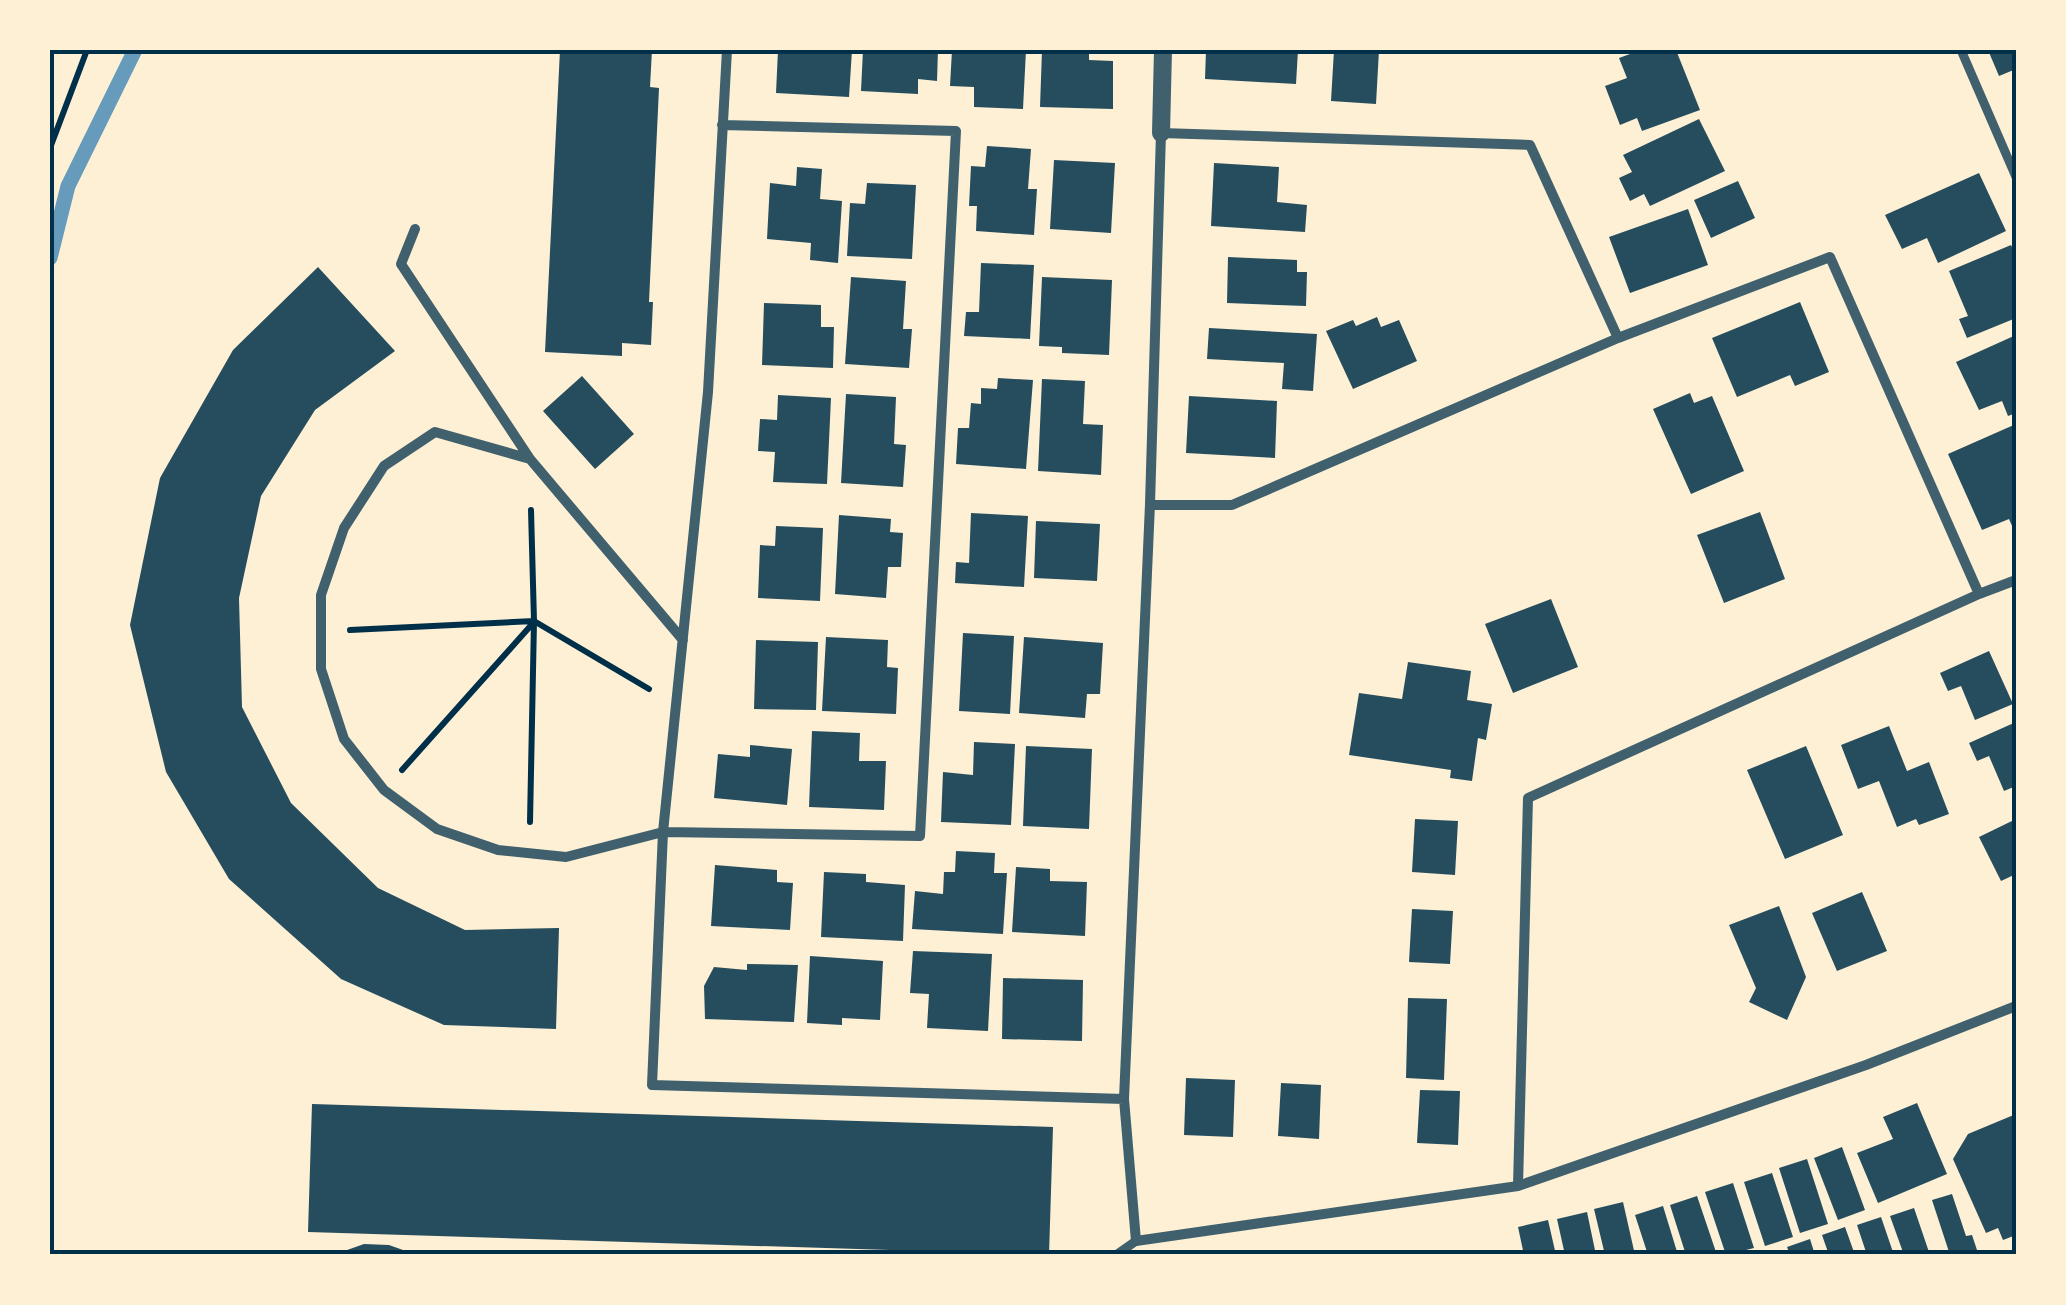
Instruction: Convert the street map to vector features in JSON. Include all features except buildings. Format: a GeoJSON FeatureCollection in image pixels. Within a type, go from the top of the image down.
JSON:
{"type":"FeatureCollection","features":[{"type":"Feature","properties":{"kind":"street"},"geometry":{"type":"LineString","coordinates":[[728,50],[708,392],[664,832],[652,1085],[1124,1098]]}},
{"type":"Feature","properties":{"kind":"street"},"geometry":{"type":"LineString","coordinates":[[1136,1241],[1124,1098],[1149,524],[1164,50]]}},
{"type":"Feature","properties":{"kind":"street"},"geometry":{"type":"LineString","coordinates":[[1961,50],[2016,178]]}},
{"type":"Feature","properties":{"kind":"street"},"geometry":{"type":"LineString","coordinates":[[530,459],[435,432],[384,466],[344,528],[321,595],[321,670],[344,739],[384,790],[437,829],[498,850],[566,857],[664,832],[920,836],[956,131],[722,125]]}},
{"type":"Feature","properties":{"kind":"street"},"geometry":{"type":"LineString","coordinates":[[1161,133],[1530,144],[1618,338]]}},
{"type":"Feature","properties":{"kind":"street"},"geometry":{"type":"LineString","coordinates":[[415,229],[402,264],[530,459],[683,640]]}},
{"type":"Feature","properties":{"kind":"street"},"geometry":{"type":"LineString","coordinates":[[1150,505],[1232,505],[1618,338],[1830,256],[1978,594]]}},
{"type":"Feature","properties":{"kind":"street"},"geometry":{"type":"LineString","coordinates":[[1518,1186],[1528,798],[2016,580]]}},
{"type":"Feature","properties":{"kind":"street"},"geometry":{"type":"LineString","coordinates":[[1116,1255],[1136,1241],[1518,1186],[1866,1066],[2016,1006]]}},
{"type":"Feature","properties":{"kind":"path"},"geometry":{"type":"LineString","coordinates":[[50,148],[87,50]]}},
{"type":"Feature","properties":{"kind":"path"},"geometry":{"type":"LineString","coordinates":[[530,459],[534,621],[530,853]]}},
{"type":"Feature","properties":{"kind":"path"},"geometry":{"type":"LineString","coordinates":[[384,790],[534,621]]}},
{"type":"Feature","properties":{"kind":"path"},"geometry":{"type":"LineString","coordinates":[[321,632],[534,621],[676,704]]}},
{"type":"Feature","properties":{"kind":"waterway"},"geometry":{"type":"LineString","coordinates":[[50,258],[68,186],[135,50]]}}]}
